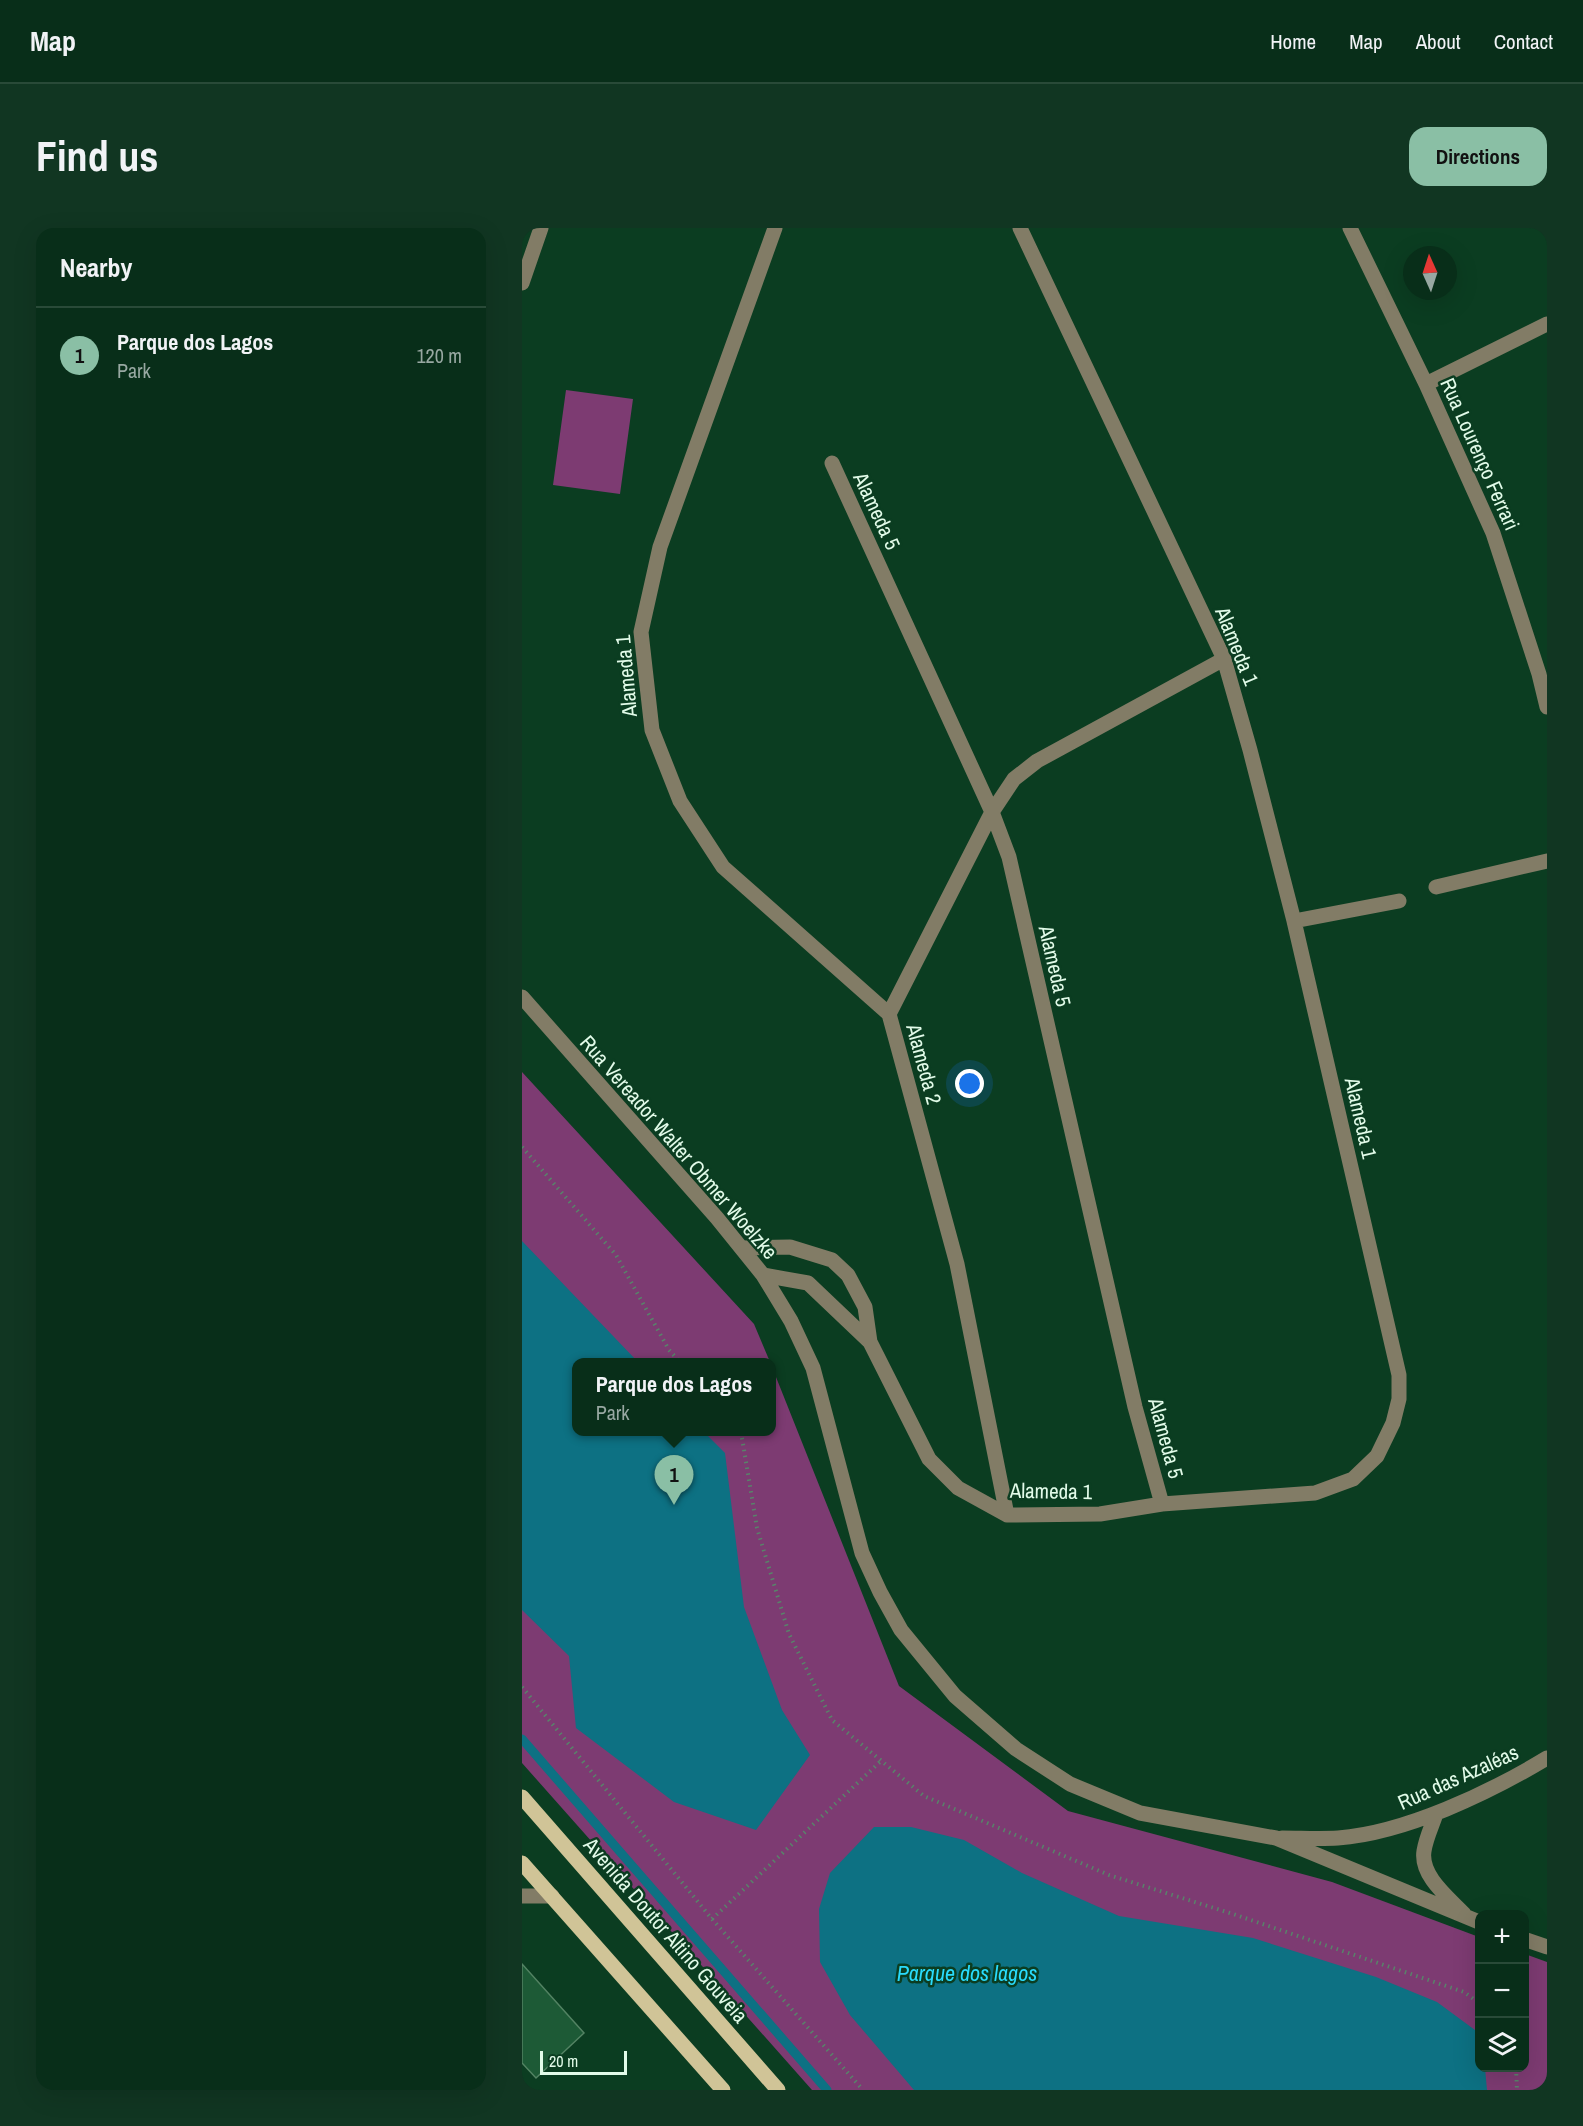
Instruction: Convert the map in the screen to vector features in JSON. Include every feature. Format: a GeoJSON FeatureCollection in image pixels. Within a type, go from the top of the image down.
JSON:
{"type":"FeatureCollection","features":[{"type":"Feature","properties":{"kind":"main road","name":"Avenida Doutor Altino Gouveia"},"geometry":{"type":"LineString","coordinates":[[522,1797],[778,2090]]}},
{"type":"Feature","properties":{"kind":"main road"},"geometry":{"type":"LineString","coordinates":[[522,1863],[723,2090]]}},
{"type":"Feature","properties":{"kind":"street"},"geometry":{"type":"LineString","coordinates":[[522,283],[542,228]]}},
{"type":"Feature","properties":{"kind":"street","name":"Alameda 1"},"geometry":{"type":"LineString","coordinates":[[775,228],[660,547],[641,632],[652,730],[680,801],[723,867],[889,1014]]}},
{"type":"Feature","properties":{"kind":"street","name":"Alameda 1"},"geometry":{"type":"LineString","coordinates":[[742,1248],[790,1247],[832,1260],[848,1275],[865,1307],[870,1342],[929,1459],[958,1488],[1007,1515],[1100,1514],[1162,1504],[1315,1493],[1353,1479],[1377,1456],[1393,1423],[1398,1399],[1399,1375],[1294,921],[1224,659],[1020,228]]}},
{"type":"Feature","properties":{"kind":"street","name":"Rua Lourenço Ferrari"},"geometry":{"type":"LineString","coordinates":[[1350,228],[1426,384],[1493,533],[1539,674],[1547,707]]}},
{"type":"Feature","properties":{"kind":"street"},"geometry":{"type":"LineString","coordinates":[[1426,384],[1547,324]]}},
{"type":"Feature","properties":{"kind":"street","name":"Alameda 5"},"geometry":{"type":"LineString","coordinates":[[832,463],[992,812],[1011,867],[1135,1407],[1162,1504]]}},
{"type":"Feature","properties":{"kind":"street","name":"Alameda 2"},"geometry":{"type":"LineString","coordinates":[[1007,1515],[957,1264],[889,1014],[992,812],[1014,779],[1037,761],[1224,659]]}},
{"type":"Feature","properties":{"kind":"street"},"geometry":{"type":"LineString","coordinates":[[1436,887],[1547,861]]}},
{"type":"Feature","properties":{"kind":"street"},"geometry":{"type":"LineString","coordinates":[[1294,921],[1399,901]]}},
{"type":"Feature","properties":{"kind":"street","name":"Rua Vereador Walter Obmer Woelzke"},"geometry":{"type":"LineString","coordinates":[[522,997],[717,1218],[763,1275],[791,1321],[813,1368],[862,1553],[902,1630],[955,1696],[1016,1749],[1070,1784],[1140,1814],[1276,1838],[1474,1920]]}},
{"type":"Feature","properties":{"kind":"street","name":"Alameda 1"},"geometry":{"type":"LineString","coordinates":[[763,1275],[808,1283],[870,1342]]}},
{"type":"Feature","properties":{"kind":"street","name":"Rua das Azaléas"},"geometry":{"type":"LineString","coordinates":[[1276,1838],[1339,1838],[1387,1829],[1436,1814],[1547,1758]]}},
{"type":"Feature","properties":{"kind":"street","name":"Rua Vereador Walter Obmer Woelzke"},"geometry":{"type":"LineString","coordinates":[[1436,1814],[1423,1854],[1426,1870],[1439,1888],[1474,1920]]}},
{"type":"Feature","properties":{"kind":"street"},"geometry":{"type":"LineString","coordinates":[[522,1896],[552,1896]]}},
{"type":"Feature","properties":{"kind":"street"},"geometry":{"type":"LineString","coordinates":[[1529,1941],[1547,1947]]}},
{"type":"Feature","properties":{"kind":"path"},"geometry":{"type":"LineString","coordinates":[[522,1147],[616,1255],[669,1350],[676,1358]]}},
{"type":"Feature","properties":{"kind":"path"},"geometry":{"type":"LineString","coordinates":[[522,1687],[712,1919],[863,2090]]}},
{"type":"Feature","properties":{"kind":"path"},"geometry":{"type":"LineString","coordinates":[[712,1919],[881,1761]]}},
{"type":"Feature","properties":{"kind":"path"},"geometry":{"type":"LineString","coordinates":[[1516,2072],[1517,2090]]}},
{"type":"Feature","properties":{"kind":"shaded area"},"geometry":{"type":"Polygon","coordinates":[[[566,390],[633,399],[620,494],[553,485],[566,390]]]}},
{"type":"Feature","properties":{"kind":"shaded area","name":"Parque dos lagos"},"geometry":{"type":"Polygon","coordinates":[[[522,1072],[754,1324],[768,1358],[572,1358],[572,1436],[776,1436],[776,1377],[899,1686],[1068,1811],[1332,1882],[1475,1936],[1475,2072],[1529,2072],[1529,1955],[1547,1962],[1547,2090],[812,2090],[522,1763],[522,1072]]]}},
{"type":"Feature","properties":{"kind":"water"},"geometry":{"type":"Polygon","coordinates":[[[522,1241],[634,1358],[572,1358],[572,1436],[708,1436],[725,1453],[744,1607],[782,1710],[810,1755],[756,1830],[674,1802],[576,1728],[569,1656],[522,1610],[522,1241]]]}},
{"type":"Feature","properties":{"kind":"water","name":"Parque dos lagos"},"geometry":{"type":"Polygon","coordinates":[[[874,1827],[911,1827],[964,1840],[1022,1873],[1119,1916],[1253,1938],[1376,1977],[1437,2002],[1475,2030],[1475,2072],[1485,2072],[1487,2090],[914,2090],[850,2015],[820,1962],[819,1909],[830,1873],[874,1827]]]}},
{"type":"Feature","properties":{"kind":"building"},"geometry":{"type":"Polygon","coordinates":[[[522,1964],[584,2033],[536,2078],[522,2063],[522,1964]]]}},
{"type":"Feature","properties":{"kind":"waterway"},"geometry":{"type":"LineString","coordinates":[[522,1739],[827,2090]]}},
{"type":"Feature","properties":{"kind":"place","name":"Parque dos Lagos"},"geometry":{"type":"Point","coordinates":[674,1505]}}]}
